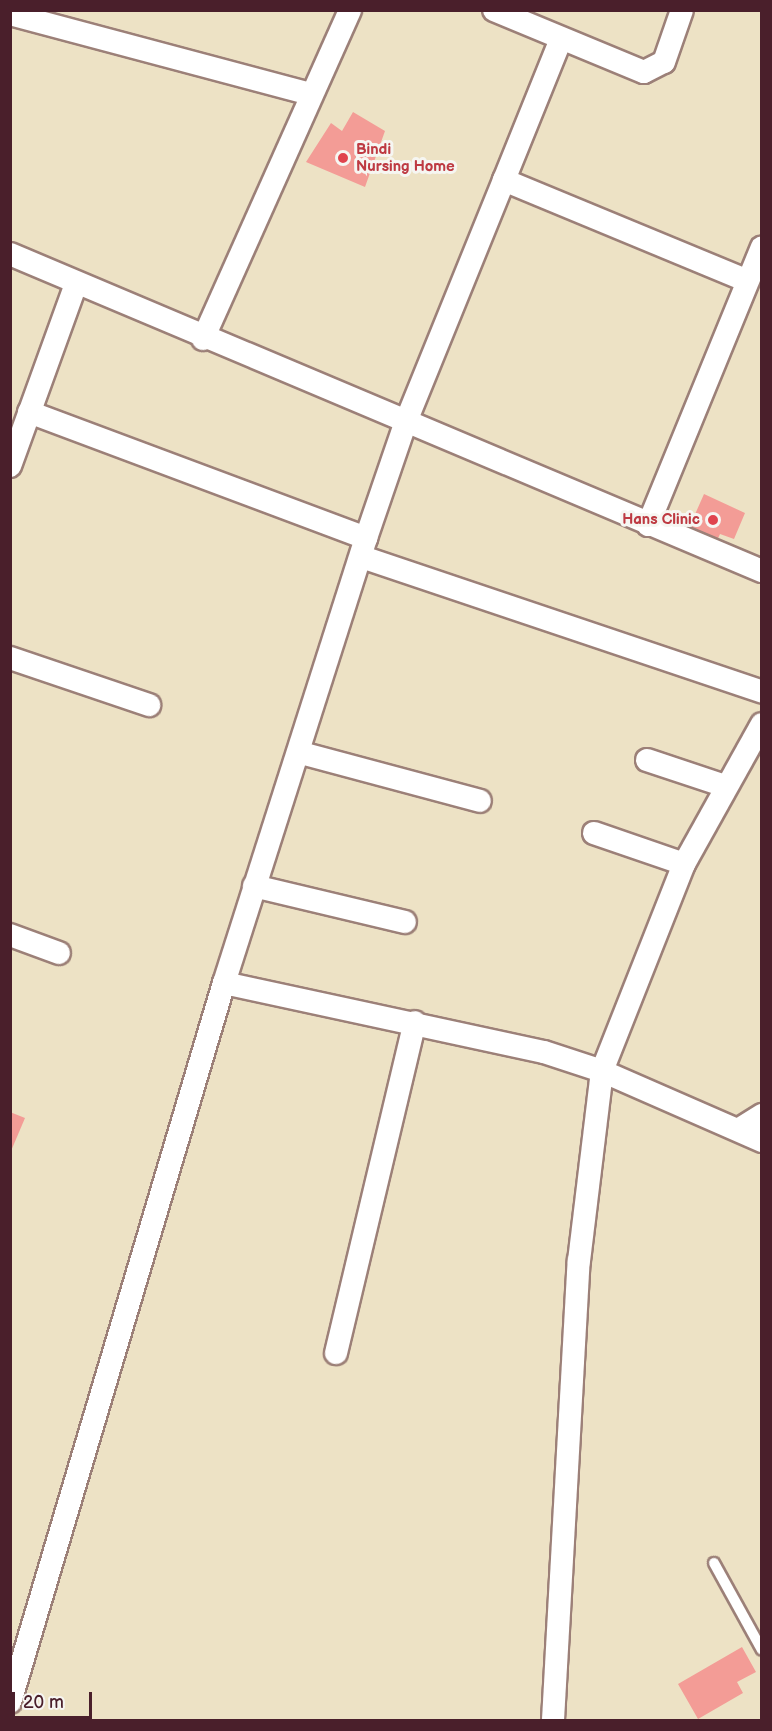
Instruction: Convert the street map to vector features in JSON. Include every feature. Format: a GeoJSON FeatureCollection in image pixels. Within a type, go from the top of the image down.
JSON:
{"type":"FeatureCollection","features":[{"type":"Feature","properties":{"kind":"street"},"geometry":{"type":"LineString","coordinates":[[203,339],[350,10]]}},
{"type":"Feature","properties":{"kind":"street"},"geometry":{"type":"LineString","coordinates":[[494,10],[644,72],[655,71],[664,62],[682,10]]}},
{"type":"Feature","properties":{"kind":"street"},"geometry":{"type":"LineString","coordinates":[[10,14],[311,94]]}},
{"type":"Feature","properties":{"kind":"street"},"geometry":{"type":"LineString","coordinates":[[10,1701],[254,886],[301,753],[405,424],[561,39]]}},
{"type":"Feature","properties":{"kind":"street"},"geometry":{"type":"LineString","coordinates":[[504,180],[746,280]]}},
{"type":"Feature","properties":{"kind":"street"},"geometry":{"type":"LineString","coordinates":[[648,525],[746,280],[762,247]]}},
{"type":"Feature","properties":{"kind":"street"},"geometry":{"type":"LineString","coordinates":[[10,254],[75,286],[762,571]]}},
{"type":"Feature","properties":{"kind":"street"},"geometry":{"type":"LineString","coordinates":[[10,466],[75,286]]}},
{"type":"Feature","properties":{"kind":"street"},"geometry":{"type":"LineString","coordinates":[[29,412],[364,548],[762,692]]}},
{"type":"Feature","properties":{"kind":"street"},"geometry":{"type":"LineString","coordinates":[[10,658],[149,705]]}},
{"type":"Feature","properties":{"kind":"street"},"geometry":{"type":"LineString","coordinates":[[553,1720],[579,1261],[602,1071],[684,864],[725,786],[762,724]]}},
{"type":"Feature","properties":{"kind":"street"},"geometry":{"type":"LineString","coordinates":[[301,753],[480,801]]}},
{"type":"Feature","properties":{"kind":"street"},"geometry":{"type":"LineString","coordinates":[[647,760],[725,786]]}},
{"type":"Feature","properties":{"kind":"street"},"geometry":{"type":"LineString","coordinates":[[594,833],[684,864]]}},
{"type":"Feature","properties":{"kind":"street"},"geometry":{"type":"LineString","coordinates":[[254,886],[405,922]]}},
{"type":"Feature","properties":{"kind":"street"},"geometry":{"type":"LineString","coordinates":[[10,935],[59,953]]}},
{"type":"Feature","properties":{"kind":"street"},"geometry":{"type":"LineString","coordinates":[[224,983],[416,1022],[602,1071],[741,1128],[762,1140]]}},
{"type":"Feature","properties":{"kind":"street"},"geometry":{"type":"LineString","coordinates":[[336,1353],[416,1022]]}},
{"type":"Feature","properties":{"kind":"street"},"geometry":{"type":"LineString","coordinates":[[741,1128],[762,1115]]}},
{"type":"Feature","properties":{"kind":"lane"},"geometry":{"type":"LineString","coordinates":[[714,1563],[762,1650]]}},
{"type":"Feature","properties":{"kind":"building"},"geometry":{"type":"Polygon","coordinates":[[[353,112],[385,131],[365,187],[306,162],[331,123],[342,131],[353,112]]]}},
{"type":"Feature","properties":{"kind":"building"},"geometry":{"type":"Polygon","coordinates":[[[704,494],[745,513],[734,539],[720,534],[713,549],[685,537],[704,494]]]}},
{"type":"Feature","properties":{"kind":"building"},"geometry":{"type":"Polygon","coordinates":[[[10,1112],[25,1118],[11,1151],[10,1151],[10,1112]]]}},
{"type":"Feature","properties":{"kind":"building"},"geometry":{"type":"Polygon","coordinates":[[[742,1647],[756,1672],[737,1682],[743,1693],[698,1719],[678,1684],[742,1647]]]}},
{"type":"Feature","properties":{"kind":"place","name":"Bindi Nursing Home"},"geometry":{"type":"Point","coordinates":[343,158]}},
{"type":"Feature","properties":{"kind":"place","name":"Hans Clinic"},"geometry":{"type":"Point","coordinates":[713,520]}}]}
